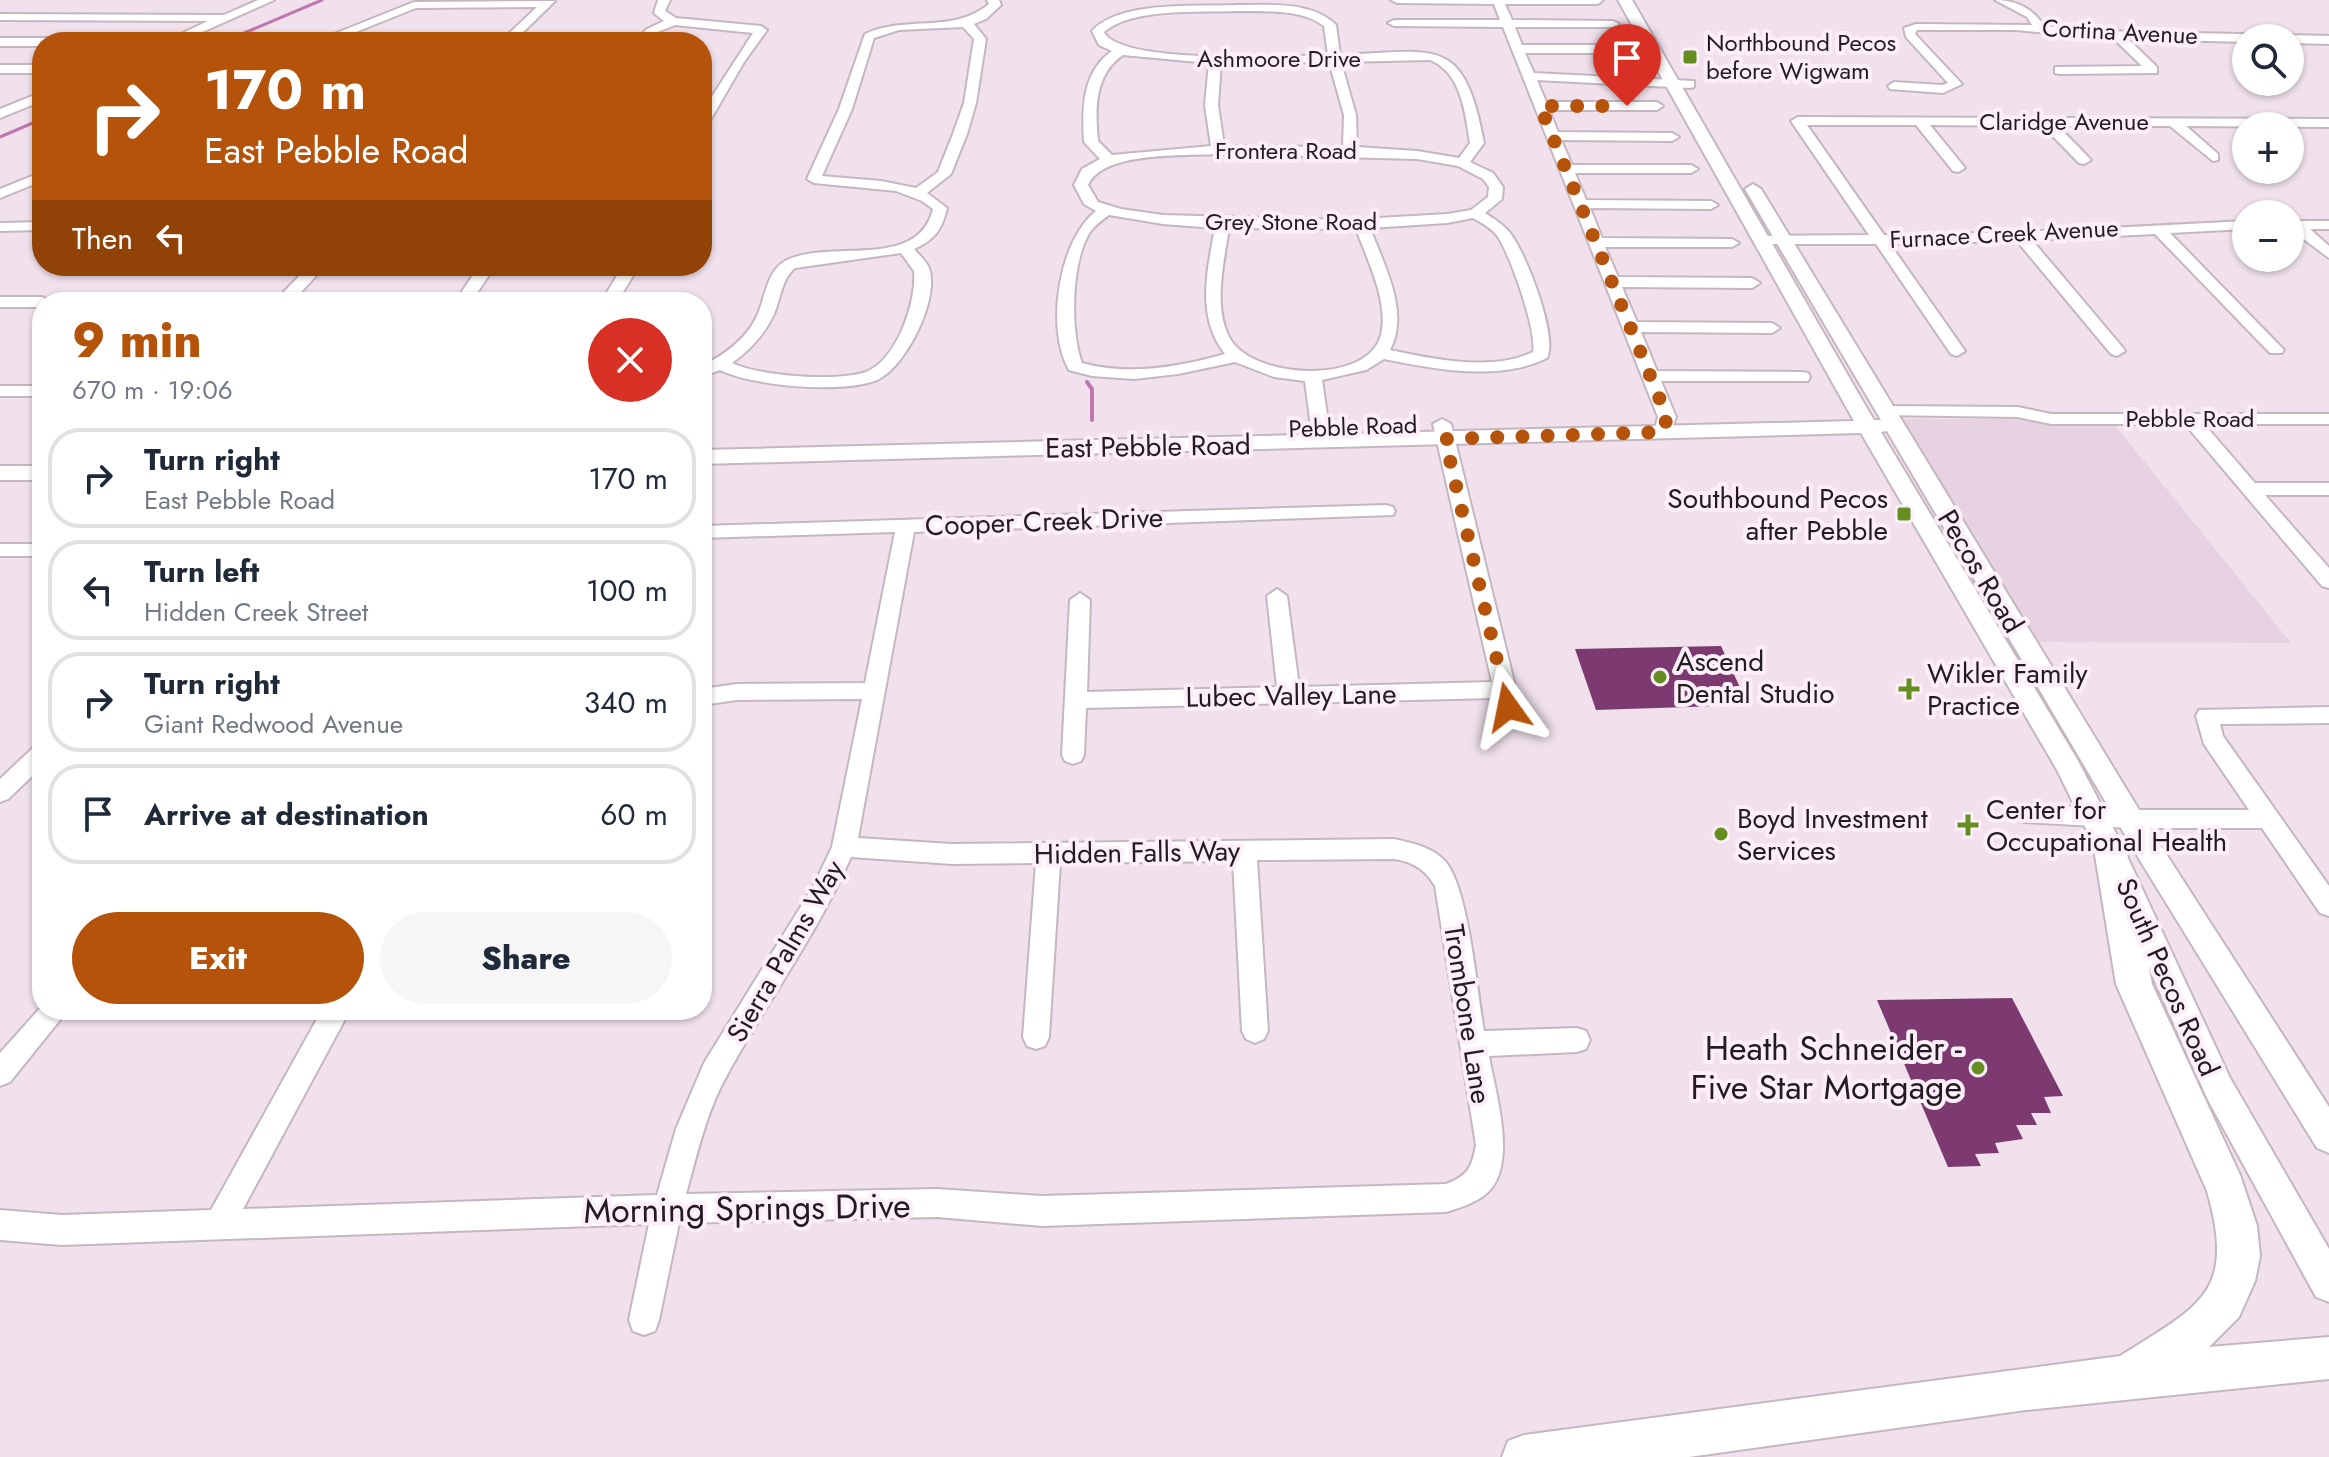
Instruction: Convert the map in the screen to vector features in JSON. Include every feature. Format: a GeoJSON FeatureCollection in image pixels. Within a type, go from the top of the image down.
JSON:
{"type":"FeatureCollection","features":[{"type":"Feature","properties":{"kind":"highway"},"geometry":{"type":"LineString","coordinates":[[2112,828],[2134,984],[2226,1189],[2238,1220],[2239,1237],[2235,1282],[2218,1312],[2205,1327],[2126,1377]]}},
{"type":"Feature","properties":{"kind":"highway"},"geometry":{"type":"LineString","coordinates":[[1524,1457],[1855,1410],[2126,1377],[2329,1358]]}},
{"type":"Feature","properties":{"kind":"main road","name":"Pecos Road"},"geometry":{"type":"LineString","coordinates":[[1625,0],[1741,169],[1784,240],[1876,420]]}},
{"type":"Feature","properties":{"kind":"main road","name":"Pecos Road"},"geometry":{"type":"LineString","coordinates":[[1641,0],[1762,240],[1876,420],[2112,828],[2329,1137]]}},
{"type":"Feature","properties":{"kind":"main road","name":"East Pebble Road"},"geometry":{"type":"LineString","coordinates":[[712,457],[1444,431],[1876,420]]}},
{"type":"Feature","properties":{"kind":"main road","name":"South Pecos Road"},"geometry":{"type":"LineString","coordinates":[[1876,420],[2112,828],[2219,1089],[2329,1284]]}},
{"type":"Feature","properties":{"kind":"main road","name":"Pebble Road"},"geometry":{"type":"LineString","coordinates":[[712,443],[1321,435]]}},
{"type":"Feature","properties":{"kind":"main road"},"geometry":{"type":"LineString","coordinates":[[0,458],[32,458]]}},
{"type":"Feature","properties":{"kind":"main road"},"geometry":{"type":"LineString","coordinates":[[0,473],[32,473]]}},
{"type":"Feature","properties":{"kind":"street"},"geometry":{"type":"LineString","coordinates":[[193,32],[268,0]]}},
{"type":"Feature","properties":{"kind":"street"},"geometry":{"type":"LineString","coordinates":[[664,0],[660,13],[673,21],[761,30],[738,61],[712,106]]}},
{"type":"Feature","properties":{"kind":"street"},"geometry":{"type":"LineString","coordinates":[[712,368],[737,352],[765,316],[783,268],[796,261],[878,254],[903,247],[931,233],[941,221],[940,208],[930,198],[918,193],[894,187],[814,179],[857,82],[869,36],[880,31],[965,22],[989,12],[995,5],[993,0]]}},
{"type":"Feature","properties":{"kind":"street"},"geometry":{"type":"LineString","coordinates":[[1397,0],[1598,1]]}},
{"type":"Feature","properties":{"kind":"street"},"geometry":{"type":"LineString","coordinates":[[1498,0],[1649,376],[1665,425]]}},
{"type":"Feature","properties":{"kind":"street"},"geometry":{"type":"LineString","coordinates":[[2001,0],[2031,15],[2040,29]]}},
{"type":"Feature","properties":{"kind":"street"},"geometry":{"type":"LineString","coordinates":[[344,32],[408,6],[548,2]]}},
{"type":"Feature","properties":{"kind":"street"},"geometry":{"type":"LineString","coordinates":[[516,32],[548,2]]}},
{"type":"Feature","properties":{"kind":"street"},"geometry":{"type":"LineString","coordinates":[[1307,12],[1321,3]]}},
{"type":"Feature","properties":{"kind":"street"},"geometry":{"type":"LineString","coordinates":[[1237,356],[1184,370],[1106,372],[1075,366],[1067,352],[1068,304],[1081,234],[1106,210],[1085,197],[1081,185],[1087,172],[1109,160],[1091,142],[1089,114],[1100,66],[1120,51],[1103,42],[1098,31],[1112,19],[1123,16],[1219,4],[1307,12],[1330,25],[1335,61],[1346,94],[1350,151]]}},
{"type":"Feature","properties":{"kind":"street"},"geometry":{"type":"LineString","coordinates":[[1106,5],[1123,16]]}},
{"type":"Feature","properties":{"kind":"street"},"geometry":{"type":"LineString","coordinates":[[0,17],[225,18]]}},
{"type":"Feature","properties":{"kind":"street"},"geometry":{"type":"LineString","coordinates":[[650,32],[673,21]]}},
{"type":"Feature","properties":{"kind":"street"},"geometry":{"type":"LineString","coordinates":[[918,193],[944,174],[970,103],[980,39],[978,33],[965,22]]}},
{"type":"Feature","properties":{"kind":"street"},"geometry":{"type":"LineString","coordinates":[[1394,23],[1613,24]]}},
{"type":"Feature","properties":{"kind":"street","name":"Cortina Avenue"},"geometry":{"type":"LineString","coordinates":[[1894,86],[1943,89],[1956,84],[1910,35],[1910,28],[2040,29],[2118,36],[2329,40]]}},
{"type":"Feature","properties":{"kind":"street"},"geometry":{"type":"LineString","coordinates":[[2059,70],[2153,70],[2118,36]]}},
{"type":"Feature","properties":{"kind":"street"},"geometry":{"type":"LineString","coordinates":[[2228,37],[2232,40]]}},
{"type":"Feature","properties":{"kind":"street"},"geometry":{"type":"LineString","coordinates":[[0,42],[32,42]]}},
{"type":"Feature","properties":{"kind":"street"},"geometry":{"type":"LineString","coordinates":[[1518,49],[1626,49]]}},
{"type":"Feature","properties":{"kind":"street","name":"Ashmoore Drive"},"geometry":{"type":"LineString","coordinates":[[1120,51],[1216,60],[1335,61],[1438,57],[1452,67],[1472,115],[1477,143],[1462,163]]}},
{"type":"Feature","properties":{"kind":"street"},"geometry":{"type":"LineString","coordinates":[[1216,60],[1209,93],[1210,116],[1218,150]]}},
{"type":"Feature","properties":{"kind":"street"},"geometry":{"type":"LineString","coordinates":[[0,69],[32,69]]}},
{"type":"Feature","properties":{"kind":"street"},"geometry":{"type":"LineString","coordinates":[[1529,76],[1682,84]]}},
{"type":"Feature","properties":{"kind":"street"},"geometry":{"type":"LineString","coordinates":[[0,99],[32,99]]}},
{"type":"Feature","properties":{"kind":"street"},"geometry":{"type":"LineString","coordinates":[[0,114],[32,101]]}},
{"type":"Feature","properties":{"kind":"street"},"geometry":{"type":"LineString","coordinates":[[1540,106],[1657,106]]}},
{"type":"Feature","properties":{"kind":"street","name":"Claridge Avenue"},"geometry":{"type":"LineString","coordinates":[[1879,240],[1798,121],[2329,123]]}},
{"type":"Feature","properties":{"kind":"street"},"geometry":{"type":"LineString","coordinates":[[1920,122],[1958,168]]}},
{"type":"Feature","properties":{"kind":"street"},"geometry":{"type":"LineString","coordinates":[[2047,122],[2084,160]]}},
{"type":"Feature","properties":{"kind":"street"},"geometry":{"type":"LineString","coordinates":[[2174,123],[2213,157]]}},
{"type":"Feature","properties":{"kind":"street"},"geometry":{"type":"LineString","coordinates":[[2305,123],[2329,142]]}},
{"type":"Feature","properties":{"kind":"street"},"geometry":{"type":"LineString","coordinates":[[1553,136],[1672,137]]}},
{"type":"Feature","properties":{"kind":"street","name":"Frontera Road"},"geometry":{"type":"LineString","coordinates":[[1109,160],[1218,150],[1350,151],[1417,155],[1462,163]]}},
{"type":"Feature","properties":{"kind":"street"},"geometry":{"type":"LineString","coordinates":[[1381,353],[1438,364],[1519,363],[1541,355],[1543,344],[1520,265],[1498,228],[1476,213],[1495,199],[1496,187],[1488,176],[1462,163]]}},
{"type":"Feature","properties":{"kind":"street"},"geometry":{"type":"LineString","coordinates":[[1565,169],[1691,169]]}},
{"type":"Feature","properties":{"kind":"street"},"geometry":{"type":"LineString","coordinates":[[0,194],[32,180]]}},
{"type":"Feature","properties":{"kind":"street"},"geometry":{"type":"LineString","coordinates":[[1580,204],[1711,205]]}},
{"type":"Feature","properties":{"kind":"street","name":"Grey Stone Road"},"geometry":{"type":"LineString","coordinates":[[1106,210],[1123,215],[1223,223],[1361,224],[1433,220],[1476,213]]}},
{"type":"Feature","properties":{"kind":"street"},"geometry":{"type":"LineString","coordinates":[[1223,223],[1215,269],[1215,306],[1221,339],[1237,356],[1273,373],[1313,377],[1353,370],[1381,353],[1389,336],[1387,308],[1378,268],[1361,224]]}},
{"type":"Feature","properties":{"kind":"street","name":"Furnace Creek Avenue"},"geometry":{"type":"LineString","coordinates":[[1762,240],[2021,236],[2232,225]]}},
{"type":"Feature","properties":{"kind":"street"},"geometry":{"type":"LineString","coordinates":[[2304,225],[2329,225]]}},
{"type":"Feature","properties":{"kind":"street"},"geometry":{"type":"LineString","coordinates":[[0,227],[32,226]]}},
{"type":"Feature","properties":{"kind":"street"},"geometry":{"type":"LineString","coordinates":[[2156,227],[2276,350]]}},
{"type":"Feature","properties":{"kind":"street"},"geometry":{"type":"LineString","coordinates":[[2304,234],[2329,254]]}},
{"type":"Feature","properties":{"kind":"street"},"geometry":{"type":"LineString","coordinates":[[2021,236],[2117,351]]}},
{"type":"Feature","properties":{"kind":"street"},"geometry":{"type":"LineString","coordinates":[[1879,240],[1957,351]]}},
{"type":"Feature","properties":{"kind":"street"},"geometry":{"type":"LineString","coordinates":[[1595,242],[1732,243]]}},
{"type":"Feature","properties":{"kind":"street"},"geometry":{"type":"LineString","coordinates":[[721,364],[748,376],[774,380],[867,377],[881,371],[894,358],[919,302],[923,274],[921,266],[903,247]]}},
{"type":"Feature","properties":{"kind":"street"},"geometry":{"type":"LineString","coordinates":[[292,292],[308,276]]}},
{"type":"Feature","properties":{"kind":"street"},"geometry":{"type":"LineString","coordinates":[[1610,282],[1752,283]]}},
{"type":"Feature","properties":{"kind":"street"},"geometry":{"type":"LineString","coordinates":[[0,302],[32,302]]}},
{"type":"Feature","properties":{"kind":"street"},"geometry":{"type":"LineString","coordinates":[[1629,327],[1772,328]]}},
{"type":"Feature","properties":{"kind":"street"},"geometry":{"type":"LineString","coordinates":[[1649,376],[1802,377]]}},
{"type":"Feature","properties":{"kind":"street"},"geometry":{"type":"LineString","coordinates":[[1313,377],[1321,435]]}},
{"type":"Feature","properties":{"kind":"street"},"geometry":{"type":"LineString","coordinates":[[0,391],[32,391]]}},
{"type":"Feature","properties":{"kind":"street"},"geometry":{"type":"LineString","coordinates":[[2189,418],[2329,581]]}},
{"type":"Feature","properties":{"kind":"street","name":"Pebble Road"},"geometry":{"type":"LineString","coordinates":[[1876,420],[2029,425],[2051,419],[2329,419]]}},
{"type":"Feature","properties":{"kind":"street","name":"Lubec Valley Lane"},"geometry":{"type":"LineString","coordinates":[[1076,700],[1289,695],[1507,699],[1444,431]]}},
{"type":"Feature","properties":{"kind":"street"},"geometry":{"type":"LineString","coordinates":[[2250,489],[2329,489]]}},
{"type":"Feature","properties":{"kind":"street","name":"Cooper Creek Drive"},"geometry":{"type":"LineString","coordinates":[[712,532],[1386,511]]}},
{"type":"Feature","properties":{"kind":"street","name":"Sierra Palms Way"},"geometry":{"type":"LineString","coordinates":[[644,1320],[667,1209],[690,1129],[714,1072],[823,893],[844,847],[906,525]]}},
{"type":"Feature","properties":{"kind":"street"},"geometry":{"type":"LineString","coordinates":[[0,550],[32,550]]}},
{"type":"Feature","properties":{"kind":"street"},"geometry":{"type":"LineString","coordinates":[[1277,596],[1289,695]]}},
{"type":"Feature","properties":{"kind":"street"},"geometry":{"type":"LineString","coordinates":[[1073,755],[1080,600]]}},
{"type":"Feature","properties":{"kind":"street"},"geometry":{"type":"LineString","coordinates":[[712,696],[737,692],[874,691]]}},
{"type":"Feature","properties":{"kind":"street"},"geometry":{"type":"LineString","coordinates":[[2329,715],[2207,716],[2212,738],[2329,906]]}},
{"type":"Feature","properties":{"kind":"street"},"geometry":{"type":"LineString","coordinates":[[0,793],[32,763]]}},
{"type":"Feature","properties":{"kind":"street"},"geometry":{"type":"LineString","coordinates":[[2025,813],[2112,828],[2271,819]]}},
{"type":"Feature","properties":{"kind":"street","name":"Hidden Falls Way"},"geometry":{"type":"LineString","coordinates":[[844,847],[952,854],[1394,849],[1412,851],[1429,859]]}},
{"type":"Feature","properties":{"kind":"street"},"geometry":{"type":"LineString","coordinates":[[1244,851],[1255,1031]]}},
{"type":"Feature","properties":{"kind":"street"},"geometry":{"type":"LineString","coordinates":[[1036,1037],[1049,854]]}},
{"type":"Feature","properties":{"kind":"street","name":"Trombone Lane"},"geometry":{"type":"LineString","coordinates":[[1429,859],[1441,872],[1447,886],[1490,1145],[1486,1174]]}},
{"type":"Feature","properties":{"kind":"street"},"geometry":{"type":"LineString","coordinates":[[0,1073],[46,1020]]}},
{"type":"Feature","properties":{"kind":"street"},"geometry":{"type":"LineString","coordinates":[[219,1225],[330,1020]]}},
{"type":"Feature","properties":{"kind":"street"},"geometry":{"type":"LineString","coordinates":[[1473,1044],[1577,1040]]}},
{"type":"Feature","properties":{"kind":"street","name":"Morning Springs Drive"},"geometry":{"type":"LineString","coordinates":[[0,1225],[62,1230],[667,1209],[937,1203],[1042,1211],[1446,1198],[1474,1189],[1486,1174]]}},
{"type":"Feature","properties":{"kind":"shaded area"},"geometry":{"type":"Polygon","coordinates":[[[1878,419],[2110,419],[2291,643],[2015,642],[1878,419]]]}},
{"type":"Feature","properties":{"kind":"building","name":"Ascend Dental Studio"},"geometry":{"type":"Polygon","coordinates":[[[1721,646],[1748,705],[1596,710],[1575,649],[1721,646]]]}},
{"type":"Feature","properties":{"kind":"building","name":"Heath Schneider - Five Star Mortgage"},"geometry":{"type":"Polygon","coordinates":[[[2012,998],[2063,1096],[2044,1097],[2051,1113],[2031,1113],[2037,1125],[2016,1125],[2023,1139],[1995,1143],[1999,1153],[1975,1154],[1981,1166],[1948,1167],[1877,1000],[2012,998]]]}},
{"type":"Feature","properties":{"kind":"waterway"},"geometry":{"type":"LineString","coordinates":[[247,32],[322,0]]}},
{"type":"Feature","properties":{"kind":"waterway"},"geometry":{"type":"LineString","coordinates":[[0,137],[32,123]]}},
{"type":"Feature","properties":{"kind":"waterway"},"geometry":{"type":"LineString","coordinates":[[1087,382],[1092,389],[1092,420]]}},
{"type":"Feature","properties":{"kind":"place","name":"Northbound Pecos before Wigwam"},"geometry":{"type":"Point","coordinates":[1690,57]}},
{"type":"Feature","properties":{"kind":"place","name":"Southbound Pecos after Pebble"},"geometry":{"type":"Point","coordinates":[1904,514]}},
{"type":"Feature","properties":{"kind":"place","name":"Ascend Dental Studio"},"geometry":{"type":"Point","coordinates":[1660,677]}},
{"type":"Feature","properties":{"kind":"place","name":"Wikler Family Practice"},"geometry":{"type":"Point","coordinates":[1909,689]}},
{"type":"Feature","properties":{"kind":"place","name":"Center for Occupational Health"},"geometry":{"type":"Point","coordinates":[1968,825]}},
{"type":"Feature","properties":{"kind":"place","name":"Boyd Investment Services"},"geometry":{"type":"Point","coordinates":[1721,834]}},
{"type":"Feature","properties":{"kind":"place","name":"Heath Schneider - Five Star Mortgage"},"geometry":{"type":"Point","coordinates":[1978,1068]}},
{"type":"Feature","properties":{"kind":"route"},"geometry":{"type":"LineString","coordinates":[[1508,707],[1445,439],[1663,432],[1667,417],[1540,106],[1627,106]]}}]}
